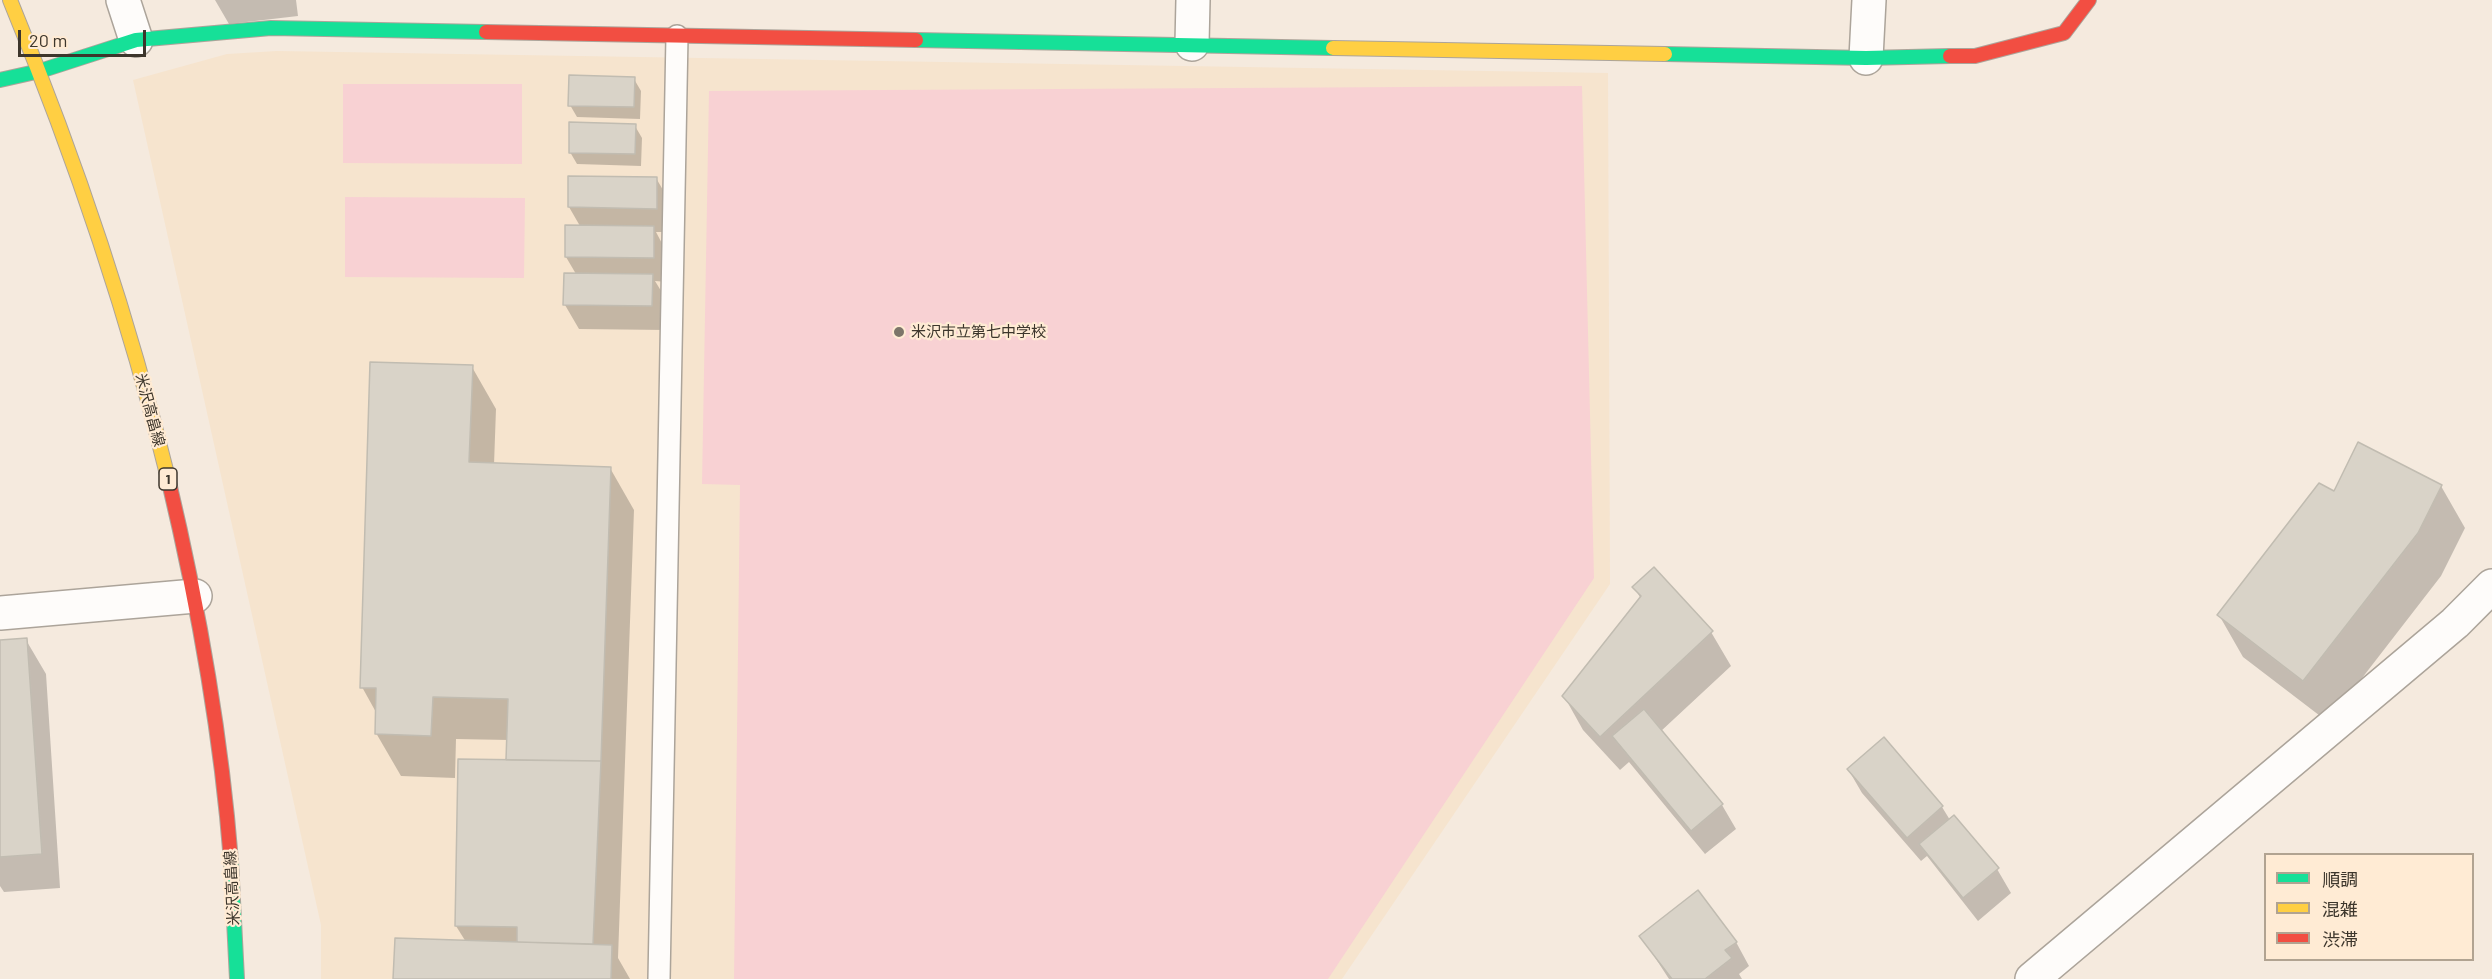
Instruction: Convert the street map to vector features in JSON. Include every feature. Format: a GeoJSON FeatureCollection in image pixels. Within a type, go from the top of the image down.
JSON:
{"type":"FeatureCollection","features":[{"type":"Feature","properties":{"kind":"street","name":"米沢高畠線"},"geometry":{"type":"LineString","coordinates":[[10,0],[80,177],[135,350],[195,596],[216,724],[228,821],[237,979]]}},
{"type":"Feature","properties":{"kind":"street"},"geometry":{"type":"LineString","coordinates":[[123,0],[136,40]]}},
{"type":"Feature","properties":{"kind":"street"},"geometry":{"type":"LineString","coordinates":[[1192,44],[1193,0]]}},
{"type":"Feature","properties":{"kind":"street"},"geometry":{"type":"LineString","coordinates":[[1866,58],[1869,0]]}},
{"type":"Feature","properties":{"kind":"street"},"geometry":{"type":"LineString","coordinates":[[0,80],[40,71],[136,40],[271,28],[1866,58],[1976,56],[2064,33],[2089,0]]}},
{"type":"Feature","properties":{"kind":"street"},"geometry":{"type":"LineString","coordinates":[[2032,979],[2455,623],[2492,586]]}},
{"type":"Feature","properties":{"kind":"street"},"geometry":{"type":"LineString","coordinates":[[0,613],[195,596]]}},
{"type":"Feature","properties":{"kind":"lane"},"geometry":{"type":"LineString","coordinates":[[658,979],[677,36]]}},
{"type":"Feature","properties":{"kind":"shaded area","name":"米沢市立第七中学校"},"geometry":{"type":"Polygon","coordinates":[[[277,51],[1608,73],[1610,584],[1342,979],[321,979],[321,925],[133,80],[227,54],[277,51]]]}},
{"type":"Feature","properties":{"kind":"shaded area"},"geometry":{"type":"Polygon","coordinates":[[[343,84],[522,84],[522,164],[343,163],[343,84]]]}},
{"type":"Feature","properties":{"kind":"shaded area"},"geometry":{"type":"Polygon","coordinates":[[[1582,86],[1594,578],[1328,979],[734,979],[740,485],[702,484],[709,91],[1582,86]]]}},
{"type":"Feature","properties":{"kind":"shaded area"},"geometry":{"type":"Polygon","coordinates":[[[345,197],[525,198],[524,278],[345,277],[345,197]]]}},
{"type":"Feature","properties":{"kind":"building"},"geometry":{"type":"Polygon","coordinates":[[[569,75],[635,77],[634,107],[568,106],[569,75]]]}},
{"type":"Feature","properties":{"kind":"building"},"geometry":{"type":"Polygon","coordinates":[[[569,122],[636,124],[635,154],[569,153],[569,122]]]}},
{"type":"Feature","properties":{"kind":"building"},"geometry":{"type":"Polygon","coordinates":[[[568,176],[657,177],[657,209],[568,207],[568,176]]]}},
{"type":"Feature","properties":{"kind":"building"},"geometry":{"type":"Polygon","coordinates":[[[565,225],[654,226],[654,258],[565,257],[565,225]]]}},
{"type":"Feature","properties":{"kind":"building"},"geometry":{"type":"Polygon","coordinates":[[[564,273],[653,274],[652,306],[563,305],[564,273]]]}},
{"type":"Feature","properties":{"kind":"building"},"geometry":{"type":"Polygon","coordinates":[[[370,362],[473,365],[469,462],[611,467],[601,761],[506,760],[508,699],[433,697],[431,736],[375,734],[376,688],[360,688],[370,362]]]}},
{"type":"Feature","properties":{"kind":"building"},"geometry":{"type":"Polygon","coordinates":[[[2358,442],[2442,485],[2418,533],[2303,681],[2217,615],[2319,483],[2334,491],[2358,442]]]}},
{"type":"Feature","properties":{"kind":"building"},"geometry":{"type":"Polygon","coordinates":[[[1654,567],[1713,631],[1600,737],[1562,696],[1641,596],[1632,587],[1654,567]]]}},
{"type":"Feature","properties":{"kind":"building"},"geometry":{"type":"Polygon","coordinates":[[[27,638],[42,854],[0,857],[0,640],[27,638]]]}},
{"type":"Feature","properties":{"kind":"building"},"geometry":{"type":"Polygon","coordinates":[[[1644,709],[1723,804],[1691,831],[1612,736],[1644,709]]]}},
{"type":"Feature","properties":{"kind":"building"},"geometry":{"type":"Polygon","coordinates":[[[1884,737],[1943,806],[1907,838],[1847,769],[1884,737]]]}},
{"type":"Feature","properties":{"kind":"building"},"geometry":{"type":"Polygon","coordinates":[[[458,759],[601,761],[593,944],[517,942],[517,927],[455,926],[458,759]]]}},
{"type":"Feature","properties":{"kind":"building"},"geometry":{"type":"Polygon","coordinates":[[[1954,815],[1999,868],[1963,898],[1919,844],[1954,815]]]}},
{"type":"Feature","properties":{"kind":"building"},"geometry":{"type":"Polygon","coordinates":[[[1698,890],[1737,942],[1725,950],[1732,958],[1705,979],[1672,979],[1639,936],[1698,890]]]}},
{"type":"Feature","properties":{"kind":"building"},"geometry":{"type":"Polygon","coordinates":[[[395,938],[612,945],[611,979],[393,979],[395,938]]]}},
{"type":"Feature","properties":{"kind":"traffic: fast"},"geometry":{"type":"LineString","coordinates":[[0,80],[40,71],[136,40],[271,28],[486,32]]}},
{"type":"Feature","properties":{"kind":"traffic: fast"},"geometry":{"type":"LineString","coordinates":[[916,40],[1333,48]]}},
{"type":"Feature","properties":{"kind":"traffic: fast"},"geometry":{"type":"LineString","coordinates":[[1665,54],[1866,58],[1950,56]]}},
{"type":"Feature","properties":{"kind":"traffic: fast"},"geometry":{"type":"LineString","coordinates":[[231,861],[237,979]]}},
{"type":"Feature","properties":{"kind":"traffic: slow"},"geometry":{"type":"LineString","coordinates":[[10,0],[34,58],[98,236],[135,356],[168,478]]}},
{"type":"Feature","properties":{"kind":"traffic: slow"},"geometry":{"type":"LineString","coordinates":[[1333,48],[1665,54]]}},
{"type":"Feature","properties":{"kind":"traffic: jam"},"geometry":{"type":"LineString","coordinates":[[1950,56],[1975,56],[2064,33],[2089,0]]}},
{"type":"Feature","properties":{"kind":"traffic: jam"},"geometry":{"type":"LineString","coordinates":[[486,32],[916,40]]}},
{"type":"Feature","properties":{"kind":"traffic: jam"},"geometry":{"type":"LineString","coordinates":[[168,478],[189,573],[215,716],[231,861]]}},
{"type":"Feature","properties":{"kind":"place","name":"米沢市立第七中学校"},"geometry":{"type":"Point","coordinates":[899,332]}}]}
